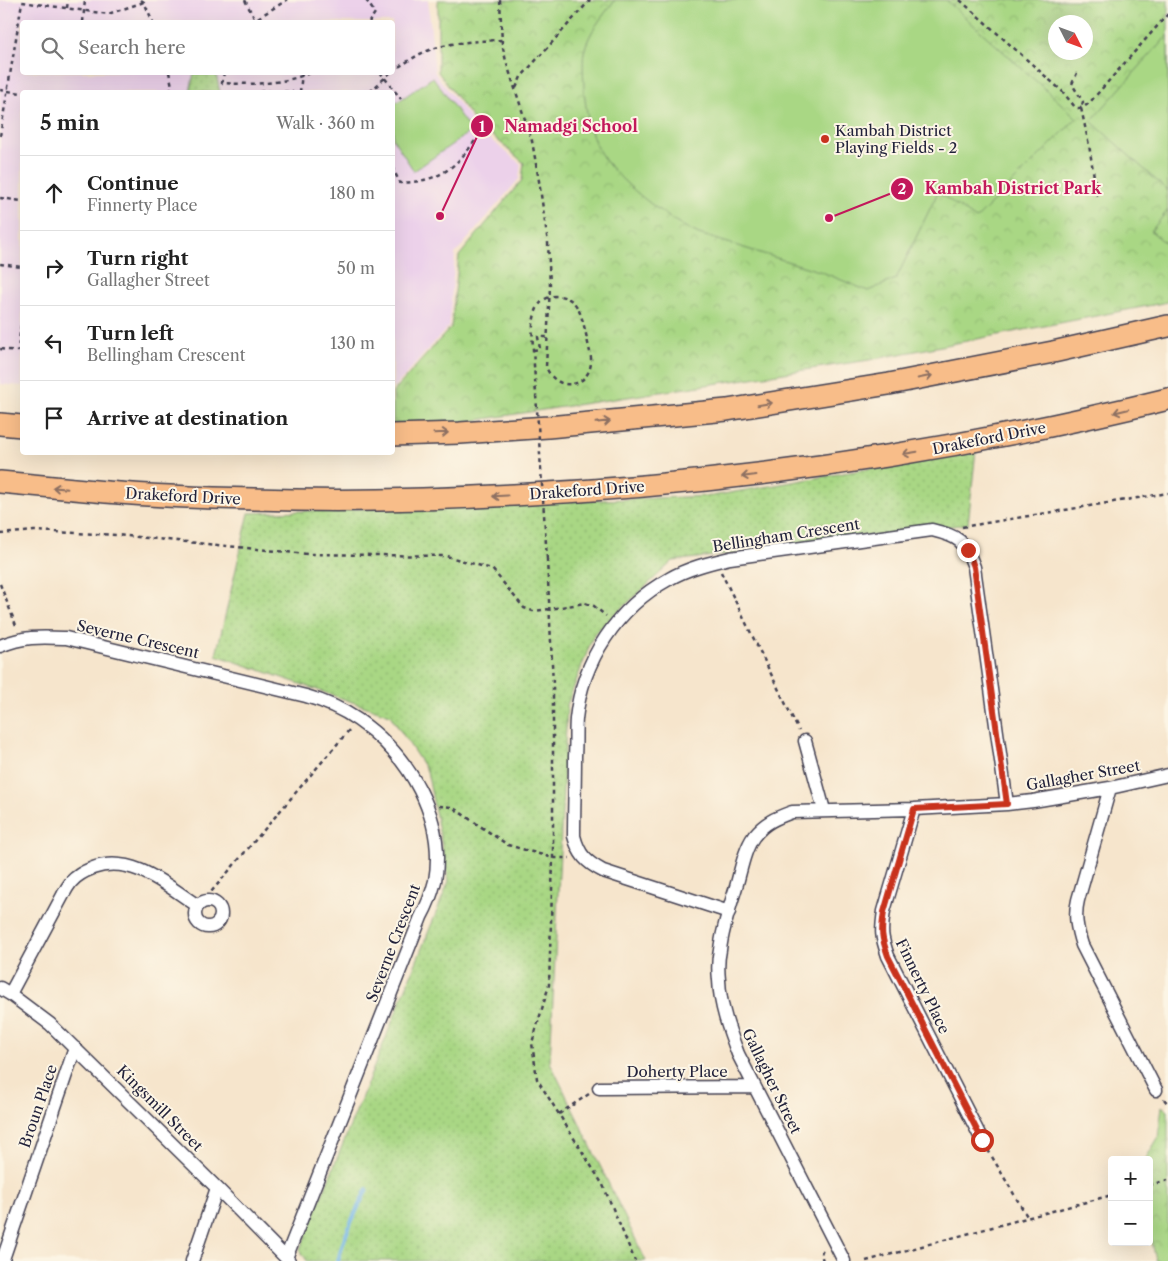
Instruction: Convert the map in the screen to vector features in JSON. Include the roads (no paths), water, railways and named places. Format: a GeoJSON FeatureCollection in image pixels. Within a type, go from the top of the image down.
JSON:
{"type":"FeatureCollection","features":[{"type":"Feature","properties":{"kind":"highway"},"geometry":{"type":"LineString","coordinates":[[395,435],[548,427],[727,410],[889,384],[1043,354],[1168,326]]}},
{"type":"Feature","properties":{"kind":"highway","name":"Drakeford Drive"},"geometry":{"type":"LineString","coordinates":[[0,482],[109,492],[255,499],[457,498],[587,492],[718,480],[907,454],[1093,418],[1168,399]]}},
{"type":"Feature","properties":{"kind":"highway"},"geometry":{"type":"LineString","coordinates":[[0,424],[20,426]]}},
{"type":"Feature","properties":{"kind":"street","name":"Bellingham Crescent"},"geometry":{"type":"LineString","coordinates":[[729,912],[592,866],[583,858],[574,836],[576,718],[582,686],[588,671],[601,643],[620,618],[642,596],[676,575],[698,566],[730,558],[932,530],[951,535],[960,540],[968,550],[974,567],[1007,804]]}},
{"type":"Feature","properties":{"kind":"street","name":"Severne Crescent"},"geometry":{"type":"LineString","coordinates":[[0,646],[14,640],[39,636],[66,638],[320,700],[360,721],[383,740],[403,762],[419,788],[434,828],[437,855],[435,881],[427,906],[288,1259]]}},
{"type":"Feature","properties":{"kind":"street"},"geometry":{"type":"LineString","coordinates":[[804,741],[824,810]]}},
{"type":"Feature","properties":{"kind":"street","name":"Gallagher Street"},"geometry":{"type":"LineString","coordinates":[[844,1261],[738,1054],[727,1025],[720,994],[720,950],[746,854],[754,837],[766,823],[792,812],[914,809],[1007,804],[1110,788],[1168,776]]}},
{"type":"Feature","properties":{"kind":"street"},"geometry":{"type":"LineString","coordinates":[[1110,788],[1078,900],[1076,927],[1082,945],[1156,1090]]}},
{"type":"Feature","properties":{"kind":"street","name":"Finnerty Place"},"geometry":{"type":"LineString","coordinates":[[914,809],[884,912],[881,929],[882,938],[888,956],[982,1140]]}},
{"type":"Feature","properties":{"kind":"street"},"geometry":{"type":"LineString","coordinates":[[5,991],[62,895],[72,881],[85,871],[102,865],[120,864],[139,869],[203,903]]}},
{"type":"Feature","properties":{"kind":"street","name":"Kingsmill Street"},"geometry":{"type":"LineString","coordinates":[[5,991],[50,1024],[288,1259]]}},
{"type":"Feature","properties":{"kind":"street","name":"Broun Place"},"geometry":{"type":"LineString","coordinates":[[2,1259],[75,1048]]}},
{"type":"Feature","properties":{"kind":"street","name":"Doherty Place"},"geometry":{"type":"LineString","coordinates":[[599,1088],[755,1087]]}},
{"type":"Feature","properties":{"kind":"street"},"geometry":{"type":"LineString","coordinates":[[192,1261],[217,1188]]}},
{"type":"Feature","properties":{"kind":"waterway"},"geometry":{"type":"LineString","coordinates":[[338,1261],[354,1215],[367,1189]]}},
{"type":"Feature","properties":{"kind":"place","name":"Kambah District Playing Fields - 2"},"geometry":{"type":"Point","coordinates":[825,139]}},
{"type":"Feature","properties":{"kind":"place","name":"Namadgi School"},"geometry":{"type":"Point","coordinates":[440,216]}},
{"type":"Feature","properties":{"kind":"place","name":"Kambah District Park"},"geometry":{"type":"Point","coordinates":[829,218]}}]}
